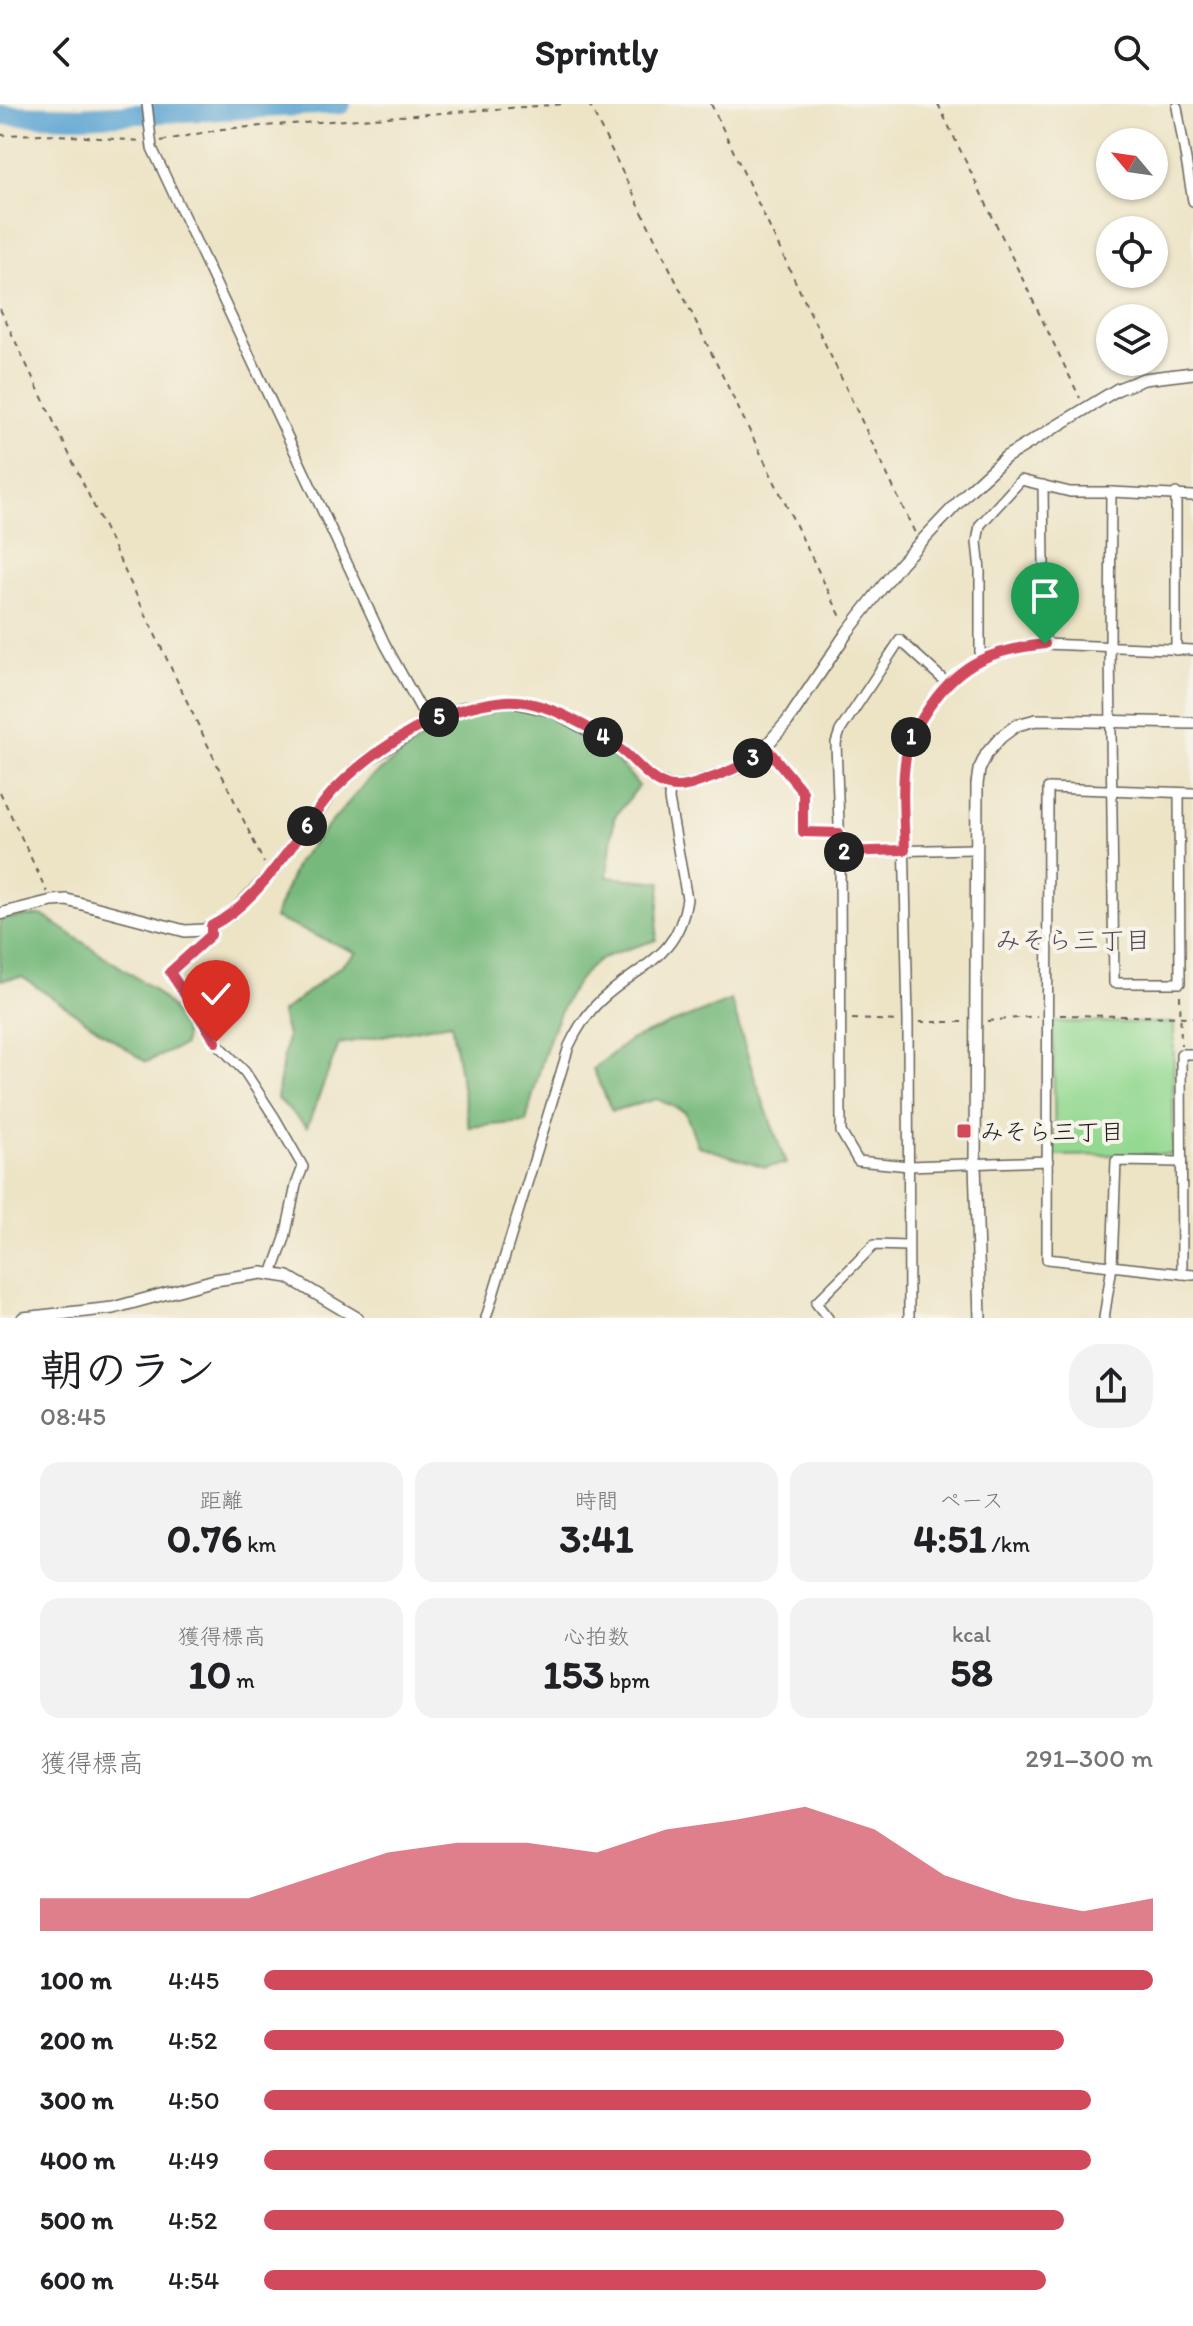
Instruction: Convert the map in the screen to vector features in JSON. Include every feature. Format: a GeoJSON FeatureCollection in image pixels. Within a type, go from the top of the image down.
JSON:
{"type":"FeatureCollection","features":[{"type":"Feature","properties":{"kind":"street"},"geometry":{"type":"LineString","coordinates":[[147,104],[151,142],[385,644],[428,722]]}},
{"type":"Feature","properties":{"kind":"street"},"geometry":{"type":"LineString","coordinates":[[1177,107],[1193,201]]}},
{"type":"Feature","properties":{"kind":"street"},"geometry":{"type":"LineString","coordinates":[[0,914],[67,900],[185,931],[204,930],[230,915],[270,875],[334,790],[363,763],[428,722],[463,708],[509,701],[532,704],[574,721],[614,744],[653,779],[670,787],[689,786],[743,766],[766,747],[787,722],[871,599],[970,490],[1006,457],[1118,389],[1144,379],[1193,373]]}},
{"type":"Feature","properties":{"kind":"street"},"geometry":{"type":"LineString","coordinates":[[980,658],[977,542],[980,525],[1021,480],[1070,492],[1176,493],[1193,496]]}},
{"type":"Feature","properties":{"kind":"street"},"geometry":{"type":"LineString","coordinates":[[1043,485],[1045,644]]}},
{"type":"Feature","properties":{"kind":"street"},"geometry":{"type":"LineString","coordinates":[[1111,492],[1114,983],[1180,983],[1179,793]]}},
{"type":"Feature","properties":{"kind":"street"},"geometry":{"type":"LineString","coordinates":[[1176,493],[1176,650]]}},
{"type":"Feature","properties":{"kind":"street"},"geometry":{"type":"LineString","coordinates":[[947,683],[900,640],[848,719],[836,743],[840,852],[841,1132],[858,1161],[909,1166],[1048,1161]]}},
{"type":"Feature","properties":{"kind":"street"},"geometry":{"type":"LineString","coordinates":[[909,1318],[903,781],[909,741],[947,683],[980,658],[1004,650],[1045,644],[1193,650]]}},
{"type":"Feature","properties":{"kind":"street"},"geometry":{"type":"LineString","coordinates":[[980,1318],[974,1022],[974,849],[979,770],[987,753],[1001,737],[1017,725],[1036,720],[1193,723]]}},
{"type":"Feature","properties":{"kind":"street"},"geometry":{"type":"LineString","coordinates":[[766,747],[803,792],[803,832],[839,833]]}},
{"type":"Feature","properties":{"kind":"street"},"geometry":{"type":"LineString","coordinates":[[486,1318],[569,1046],[577,1029],[598,1002],[668,948],[685,911],[687,899],[669,799],[670,787]]}},
{"type":"Feature","properties":{"kind":"street"},"geometry":{"type":"LineString","coordinates":[[1193,793],[1048,788],[1047,1259],[1193,1275]]}},
{"type":"Feature","properties":{"kind":"street"},"geometry":{"type":"LineString","coordinates":[[840,852],[974,849]]}},
{"type":"Feature","properties":{"kind":"street"},"geometry":{"type":"LineString","coordinates":[[211,926],[211,935],[170,972],[216,1042],[245,1072],[303,1167],[285,1238],[272,1274]]}},
{"type":"Feature","properties":{"kind":"street"},"geometry":{"type":"LineString","coordinates":[[1182,1274],[1181,1054],[1193,1054]]}},
{"type":"Feature","properties":{"kind":"street"},"geometry":{"type":"LineString","coordinates":[[1104,1318],[1112,1266],[1116,1161],[1181,1162]]}},
{"type":"Feature","properties":{"kind":"street"},"geometry":{"type":"LineString","coordinates":[[828,1318],[816,1303],[874,1245],[908,1246]]}},
{"type":"Feature","properties":{"kind":"street"},"geometry":{"type":"LineString","coordinates":[[23,1318],[113,1308],[215,1280],[251,1274],[288,1277],[357,1318]]}},
{"type":"Feature","properties":{"kind":"path"},"geometry":{"type":"LineString","coordinates":[[0,135],[44,134],[151,142],[222,129],[565,104]]}},
{"type":"Feature","properties":{"kind":"path"},"geometry":{"type":"LineString","coordinates":[[589,104],[848,631]]}},
{"type":"Feature","properties":{"kind":"path"},"geometry":{"type":"LineString","coordinates":[[711,104],[920,543]]}},
{"type":"Feature","properties":{"kind":"path"},"geometry":{"type":"LineString","coordinates":[[938,104],[1086,410]]}},
{"type":"Feature","properties":{"kind":"path"},"geometry":{"type":"LineString","coordinates":[[0,309],[270,875]]}},
{"type":"Feature","properties":{"kind":"path"},"geometry":{"type":"LineString","coordinates":[[0,792],[52,901]]}},
{"type":"Feature","properties":{"kind":"path"},"geometry":{"type":"LineString","coordinates":[[1180,983],[1181,1054]]}},
{"type":"Feature","properties":{"kind":"path"},"geometry":{"type":"LineString","coordinates":[[839,1018],[974,1022],[1048,1015],[1193,1017]]}},
{"type":"Feature","properties":{"kind":"green space"},"geometry":{"type":"Polygon","coordinates":[[[487,707],[541,711],[573,726],[603,748],[639,786],[614,818],[607,877],[661,882],[656,940],[603,958],[587,970],[574,988],[552,1032],[526,1122],[469,1127],[451,1023],[339,1044],[307,1127],[277,1098],[287,1036],[281,1013],[357,953],[274,918],[297,862],[368,780],[451,716],[487,707]]]}},
{"type":"Feature","properties":{"kind":"green space"},"geometry":{"type":"Polygon","coordinates":[[[42,915],[152,988],[185,1022],[184,1045],[146,1062],[22,977],[0,980],[0,919],[42,915]]]}},
{"type":"Feature","properties":{"kind":"green space"},"geometry":{"type":"Polygon","coordinates":[[[731,1000],[786,1164],[765,1167],[698,1146],[685,1112],[657,1099],[612,1111],[593,1069],[630,1040],[731,1000]]]}},
{"type":"Feature","properties":{"kind":"green space"},"geometry":{"type":"Polygon","coordinates":[[[1053,1022],[1174,1023],[1173,1154],[1055,1156],[1053,1022]]]}},
{"type":"Feature","properties":{"kind":"waterway"},"geometry":{"type":"LineString","coordinates":[[0,115],[80,117],[341,104]]}},
{"type":"Feature","properties":{"kind":"place","name":"みそら三丁目"},"geometry":{"type":"Point","coordinates":[964,1131]}},
{"type":"Feature","properties":{"kind":"district","name":"みそら三丁目"},"geometry":{"type":"Point","coordinates":[1073,940]}},
{"type":"Feature","properties":{"kind":"route"},"geometry":{"type":"LineString","coordinates":[[216,1042],[170,972],[211,935],[211,926],[230,915],[270,875],[334,790],[386,746],[428,722],[463,708],[486,704],[509,701],[532,704],[574,721],[614,744],[653,779],[670,787],[689,786],[743,766],[766,747],[803,792],[803,832],[839,833],[840,852],[905,850],[903,781],[906,759],[909,741],[924,714],[954,676],[980,658],[1004,650],[1045,644]]}}]}
